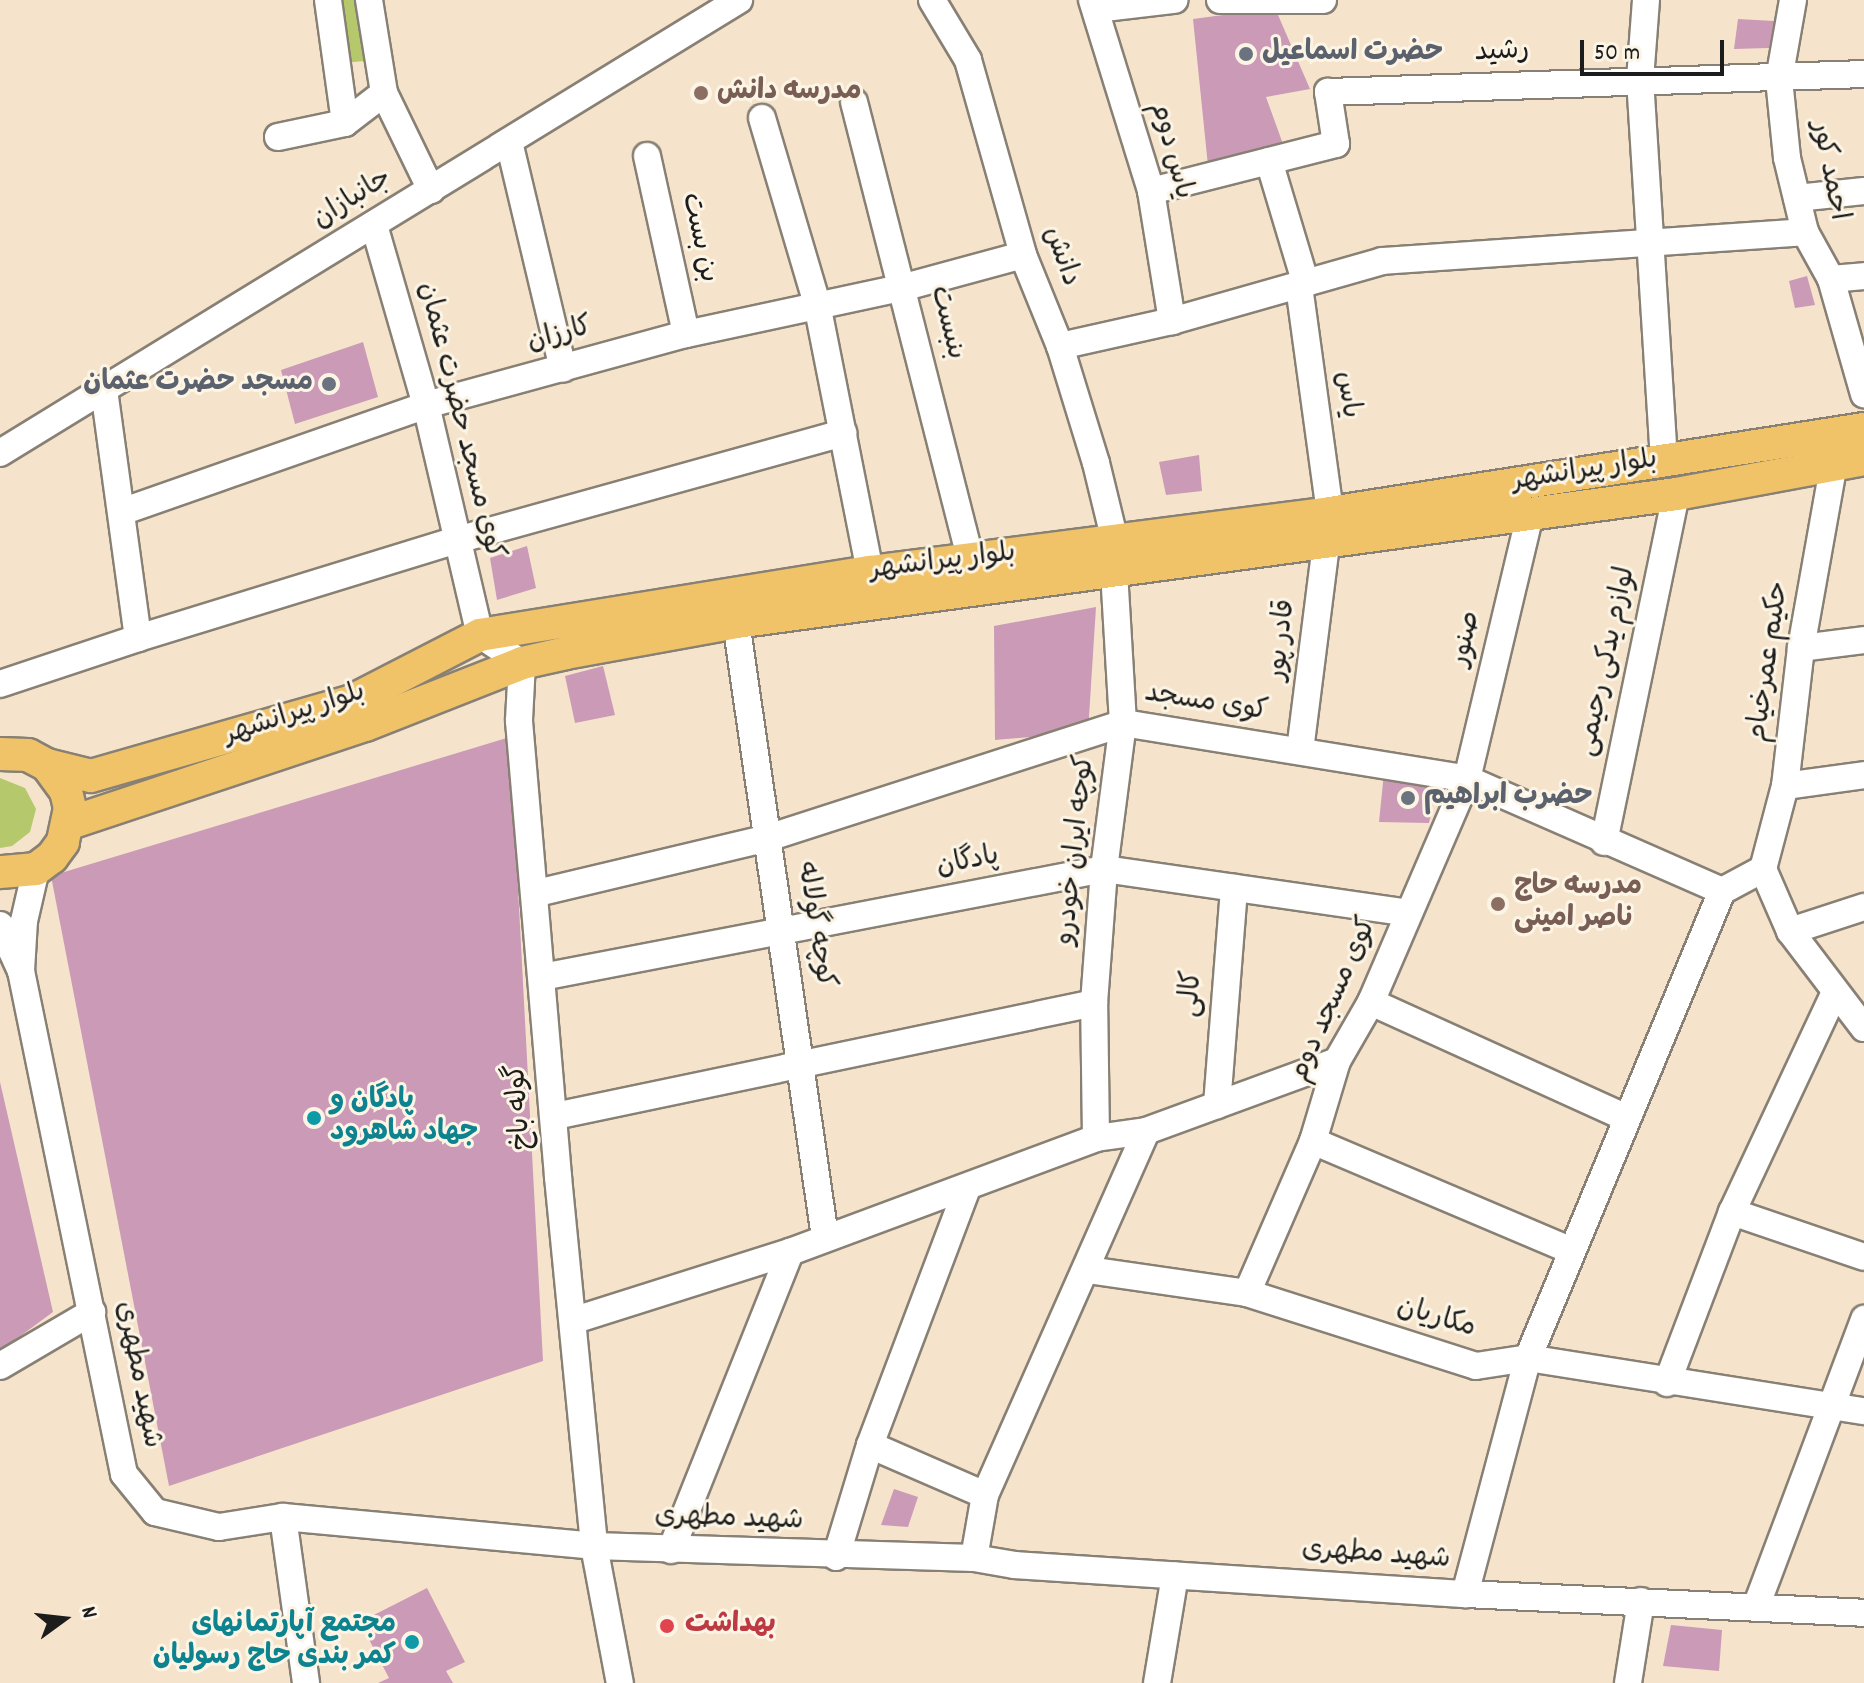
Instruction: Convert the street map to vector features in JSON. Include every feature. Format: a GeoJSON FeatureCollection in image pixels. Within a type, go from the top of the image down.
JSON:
{"type":"FeatureCollection","features":[{"type":"Feature","properties":{"kind":"main road","name":"بلوار پیرانشهر"},"geometry":{"type":"LineString","coordinates":[[70,823],[365,725],[522,663],[1114,555],[1329,525],[1664,460],[1864,429]]}},
{"type":"Feature","properties":{"kind":"main road","name":"بلوار پیرانشهر"},"geometry":{"type":"LineString","coordinates":[[1329,525],[1530,514],[1676,494],[1849,461]]}},
{"type":"Feature","properties":{"kind":"main road","name":"بلوار پیرانشهر"},"geometry":{"type":"LineString","coordinates":[[0,754],[28,755],[47,765],[91,776],[352,701],[480,635],[870,572],[971,560],[1114,555]]}},
{"type":"Feature","properties":{"kind":"main road"},"geometry":{"type":"LineString","coordinates":[[0,872],[36,869],[63,842],[70,823],[66,791],[47,765]]}},
{"type":"Feature","properties":{"kind":"street"},"geometry":{"type":"LineString","coordinates":[[328,0],[345,123]]}},
{"type":"Feature","properties":{"kind":"street"},"geometry":{"type":"LineString","coordinates":[[369,0],[384,93],[431,190]]}},
{"type":"Feature","properties":{"kind":"street","name":"جانبازان"},"geometry":{"type":"LineString","coordinates":[[0,453],[739,0]]}},
{"type":"Feature","properties":{"kind":"street","name":"دانش"},"geometry":{"type":"LineString","coordinates":[[932,0],[968,60],[1023,255],[1060,346],[1114,555]]}},
{"type":"Feature","properties":{"kind":"street"},"geometry":{"type":"LineString","coordinates":[[1094,5],[1174,0]]}},
{"type":"Feature","properties":{"kind":"street"},"geometry":{"type":"LineString","coordinates":[[1220,0],[1323,0]]}},
{"type":"Feature","properties":{"kind":"street"},"geometry":{"type":"LineString","coordinates":[[1646,0],[1640,79],[1647,244],[1664,460]]}},
{"type":"Feature","properties":{"kind":"street","name":"احمد کور"},"geometry":{"type":"LineString","coordinates":[[1793,0],[1779,79],[1787,158],[1805,232],[1831,279],[1864,394]]}},
{"type":"Feature","properties":{"kind":"street","name":"یاس دوم"},"geometry":{"type":"LineString","coordinates":[[1094,5],[1151,191],[1172,321]]}},
{"type":"Feature","properties":{"kind":"street"},"geometry":{"type":"LineString","coordinates":[[338,70],[379,65]]}},
{"type":"Feature","properties":{"kind":"street","name":"رشید"},"geometry":{"type":"LineString","coordinates":[[1151,191],[1336,144],[1328,92],[1640,79],[1779,79],[1864,74]]}},
{"type":"Feature","properties":{"kind":"street"},"geometry":{"type":"LineString","coordinates":[[278,137],[345,123],[384,93]]}},
{"type":"Feature","properties":{"kind":"street","name":"بنبست"},"geometry":{"type":"LineString","coordinates":[[854,102],[905,287],[971,560]]}},
{"type":"Feature","properties":{"kind":"street"},"geometry":{"type":"LineString","coordinates":[[762,118],[817,304],[870,572]]}},
{"type":"Feature","properties":{"kind":"street"},"geometry":{"type":"LineString","coordinates":[[509,142],[563,369]]}},
{"type":"Feature","properties":{"kind":"street","name":"بن بست"},"geometry":{"type":"LineString","coordinates":[[647,156],[686,334]]}},
{"type":"Feature","properties":{"kind":"street","name":"یاس"},"geometry":{"type":"LineString","coordinates":[[1269,161],[1302,285],[1329,525]]}},
{"type":"Feature","properties":{"kind":"street"},"geometry":{"type":"LineString","coordinates":[[1797,198],[1864,191]]}},
{"type":"Feature","properties":{"kind":"street","name":"کوی مسجد حضرت عثمان"},"geometry":{"type":"LineString","coordinates":[[374,225],[426,405],[480,635]]}},
{"type":"Feature","properties":{"kind":"street"},"geometry":{"type":"LineString","coordinates":[[1060,346],[1172,321],[1382,261],[1805,232]]}},
{"type":"Feature","properties":{"kind":"street","name":"کارزان"},"geometry":{"type":"LineString","coordinates":[[124,511],[426,405],[686,334],[905,287],[1023,255]]}},
{"type":"Feature","properties":{"kind":"street"},"geometry":{"type":"LineString","coordinates":[[1831,279],[1864,276]]}},
{"type":"Feature","properties":{"kind":"street"},"geometry":{"type":"LineString","coordinates":[[104,391],[124,511],[138,638]]}},
{"type":"Feature","properties":{"kind":"street"},"geometry":{"type":"LineString","coordinates":[[0,684],[138,638],[457,540],[843,433]]}},
{"type":"Feature","properties":{"kind":"street","name":"حکیم عمرخیام"},"geometry":{"type":"LineString","coordinates":[[1763,869],[1785,786],[1801,648],[1849,461]]}},
{"type":"Feature","properties":{"kind":"street","name":"لوازم یدکی رحیمی"},"geometry":{"type":"LineString","coordinates":[[1604,842],[1676,494]]}},
{"type":"Feature","properties":{"kind":"street","name":"صنور"},"geometry":{"type":"LineString","coordinates":[[1467,779],[1530,514]]}},
{"type":"Feature","properties":{"kind":"street","name":"قادر پور"},"geometry":{"type":"LineString","coordinates":[[1300,751],[1329,525]]}},
{"type":"Feature","properties":{"kind":"street","name":"کوچه ایران خودرو"},"geometry":{"type":"LineString","coordinates":[[1096,1138],[1094,1003],[1104,869],[1123,723],[1114,555]]}},
{"type":"Feature","properties":{"kind":"street","name":"کوچه گولاله"},"geometry":{"type":"LineString","coordinates":[[736,622],[803,1066],[825,1237]]}},
{"type":"Feature","properties":{"kind":"street"},"geometry":{"type":"LineString","coordinates":[[480,635],[522,663]]}},
{"type":"Feature","properties":{"kind":"street"},"geometry":{"type":"LineString","coordinates":[[1801,648],[1864,640]]}},
{"type":"Feature","properties":{"kind":"street","name":"گوله باخ"},"geometry":{"type":"LineString","coordinates":[[522,663],[519,721],[594,1546],[620,1683]]}},
{"type":"Feature","properties":{"kind":"street","name":"کوی مسجد"},"geometry":{"type":"LineString","coordinates":[[537,893],[768,838],[1123,723],[1467,779],[1604,842],[1722,891]]}},
{"type":"Feature","properties":{"kind":"street"},"geometry":{"type":"LineString","coordinates":[[1785,786],[1864,775]]}},
{"type":"Feature","properties":{"kind":"street","name":"کوی مسجد دوم"},"geometry":{"type":"LineString","coordinates":[[1247,1293],[1313,1141],[1337,1061],[1371,1002],[1467,779]]}},
{"type":"Feature","properties":{"kind":"street"},"geometry":{"type":"LineString","coordinates":[[21,971],[24,921],[36,869]]}},
{"type":"Feature","properties":{"kind":"street","name":"پادگان"},"geometry":{"type":"LineString","coordinates":[[542,977],[1104,869],[1408,913]]}},
{"type":"Feature","properties":{"kind":"street"},"geometry":{"type":"LineString","coordinates":[[1465,1594],[1528,1358],[1625,1117],[1722,891],[1763,869],[1790,931],[1864,1028]]}},
{"type":"Feature","properties":{"kind":"street","name":"کالی"},"geometry":{"type":"LineString","coordinates":[[1217,1105],[1234,888]]}},
{"type":"Feature","properties":{"kind":"street"},"geometry":{"type":"LineString","coordinates":[[1790,931],[1864,907]]}},
{"type":"Feature","properties":{"kind":"street"},"geometry":{"type":"LineString","coordinates":[[0,925],[21,971]]}},
{"type":"Feature","properties":{"kind":"street","name":"شهید مطهری"},"geometry":{"type":"LineString","coordinates":[[21,971],[124,1474],[155,1512],[219,1527],[283,1517],[594,1546],[836,1557],[974,1558],[1015,1565],[1465,1594],[1864,1613]]}},
{"type":"Feature","properties":{"kind":"street"},"geometry":{"type":"LineString","coordinates":[[1667,1383],[1732,1212],[1835,992]]}},
{"type":"Feature","properties":{"kind":"street"},"geometry":{"type":"LineString","coordinates":[[1371,1002],[1625,1117]]}},
{"type":"Feature","properties":{"kind":"street"},"geometry":{"type":"LineString","coordinates":[[555,1116],[1094,1003]]}},
{"type":"Feature","properties":{"kind":"street"},"geometry":{"type":"LineString","coordinates":[[575,1320],[790,1252],[1096,1138],[1146,1131],[1337,1061]]}},
{"type":"Feature","properties":{"kind":"street"},"geometry":{"type":"LineString","coordinates":[[974,1558],[985,1495],[1088,1270],[1146,1131]]}},
{"type":"Feature","properties":{"kind":"street"},"geometry":{"type":"LineString","coordinates":[[1313,1141],[1572,1251]]}},
{"type":"Feature","properties":{"kind":"street"},"geometry":{"type":"LineString","coordinates":[[836,1557],[870,1445],[967,1188]]}},
{"type":"Feature","properties":{"kind":"street"},"geometry":{"type":"LineString","coordinates":[[1732,1212],[1864,1257]]}},
{"type":"Feature","properties":{"kind":"street"},"geometry":{"type":"LineString","coordinates":[[671,1550],[790,1252]]}},
{"type":"Feature","properties":{"kind":"street","name":"مکاریان"},"geometry":{"type":"LineString","coordinates":[[1088,1270],[1247,1293],[1476,1366],[1528,1358],[1831,1409],[1864,1411]]}},
{"type":"Feature","properties":{"kind":"street"},"geometry":{"type":"LineString","coordinates":[[0,1366],[92,1312]]}},
{"type":"Feature","properties":{"kind":"street"},"geometry":{"type":"LineString","coordinates":[[1756,1607],[1864,1319]]}},
{"type":"Feature","properties":{"kind":"street"},"geometry":{"type":"LineString","coordinates":[[870,1445],[985,1495]]}},
{"type":"Feature","properties":{"kind":"street"},"geometry":{"type":"LineString","coordinates":[[283,1517],[306,1683]]}},
{"type":"Feature","properties":{"kind":"street"},"geometry":{"type":"LineString","coordinates":[[1157,1683],[1175,1575]]}},
{"type":"Feature","properties":{"kind":"street"},"geometry":{"type":"LineString","coordinates":[[1628,1683],[1641,1601]]}},
{"type":"Feature","properties":{"kind":"green space"},"geometry":{"type":"Polygon","coordinates":[[[336,0],[357,0],[364,61],[344,63],[336,0]]]}},
{"type":"Feature","properties":{"kind":"green space"},"geometry":{"type":"Polygon","coordinates":[[[0,778],[25,788],[36,809],[30,832],[12,846],[0,848],[0,778]]]}},
{"type":"Feature","properties":{"kind":"building","name":"حضرت اسماعیل"},"geometry":{"type":"Polygon","coordinates":[[[1275,8],[1310,89],[1266,97],[1284,147],[1208,166],[1193,19],[1275,8]]]}},
{"type":"Feature","properties":{"kind":"building"},"geometry":{"type":"Polygon","coordinates":[[[1738,19],[1774,21],[1769,48],[1734,49],[1738,19]]]}},
{"type":"Feature","properties":{"kind":"building"},"geometry":{"type":"Polygon","coordinates":[[[1807,276],[1815,305],[1795,308],[1789,281],[1807,276]]]}},
{"type":"Feature","properties":{"kind":"building","name":"مسجد حضرت عثمان"},"geometry":{"type":"Polygon","coordinates":[[[363,342],[378,397],[295,424],[281,370],[363,342]]]}},
{"type":"Feature","properties":{"kind":"building"},"geometry":{"type":"Polygon","coordinates":[[[1199,455],[1202,491],[1166,495],[1159,462],[1199,455]]]}},
{"type":"Feature","properties":{"kind":"building"},"geometry":{"type":"Polygon","coordinates":[[[527,546],[536,588],[497,600],[490,558],[527,546]]]}},
{"type":"Feature","properties":{"kind":"building"},"geometry":{"type":"Polygon","coordinates":[[[1096,607],[1088,732],[995,740],[994,626],[1096,607]]]}},
{"type":"Feature","properties":{"kind":"building"},"geometry":{"type":"Polygon","coordinates":[[[603,666],[615,715],[575,723],[565,676],[603,666]]]}},
{"type":"Feature","properties":{"kind":"building","name":"پادگان و جهاد شاهرود"},"geometry":{"type":"Polygon","coordinates":[[[510,737],[543,1361],[169,1486],[51,876],[510,737]]]}},
{"type":"Feature","properties":{"kind":"building","name":"حضرب ابراهیم"},"geometry":{"type":"Polygon","coordinates":[[[1384,773],[1440,774],[1429,823],[1379,822],[1384,773]]]}},
{"type":"Feature","properties":{"kind":"building"},"geometry":{"type":"Polygon","coordinates":[[[0,1082],[53,1312],[0,1351],[0,1082]]]}},
{"type":"Feature","properties":{"kind":"building"},"geometry":{"type":"Polygon","coordinates":[[[894,1489],[918,1497],[908,1527],[881,1525],[894,1489]]]}},
{"type":"Feature","properties":{"kind":"building","name":"مجتمع آپارتمانهای کمر بندی حاج رسولیان"},"geometry":{"type":"Polygon","coordinates":[[[427,1588],[465,1662],[446,1671],[453,1683],[378,1683],[389,1678],[360,1622],[427,1588]]]}},
{"type":"Feature","properties":{"kind":"building"},"geometry":{"type":"Polygon","coordinates":[[[1671,1625],[1722,1630],[1719,1671],[1663,1666],[1671,1625]]]}},
{"type":"Feature","properties":{"kind":"place","name":"حضرت اسماعیل"},"geometry":{"type":"Point","coordinates":[1246,54]}},
{"type":"Feature","properties":{"kind":"place","name":"مدرسه دانش"},"geometry":{"type":"Point","coordinates":[701,93]}},
{"type":"Feature","properties":{"kind":"place","name":"مسجد حضرت عثمان"},"geometry":{"type":"Point","coordinates":[329,384]}},
{"type":"Feature","properties":{"kind":"place","name":"حضرب ابراهیم"},"geometry":{"type":"Point","coordinates":[1408,798]}},
{"type":"Feature","properties":{"kind":"place","name":"مدرسه حاج ناصر امینی"},"geometry":{"type":"Point","coordinates":[1498,904]}},
{"type":"Feature","properties":{"kind":"place","name":"پادگان و جهاد شاهرود"},"geometry":{"type":"Point","coordinates":[314,1118]}},
{"type":"Feature","properties":{"kind":"place","name":"بهداشت"},"geometry":{"type":"Point","coordinates":[667,1626]}},
{"type":"Feature","properties":{"kind":"place","name":"مجتمع آپارتمانهای کمر بندی حاج رسولیان"},"geometry":{"type":"Point","coordinates":[412,1642]}}]}
